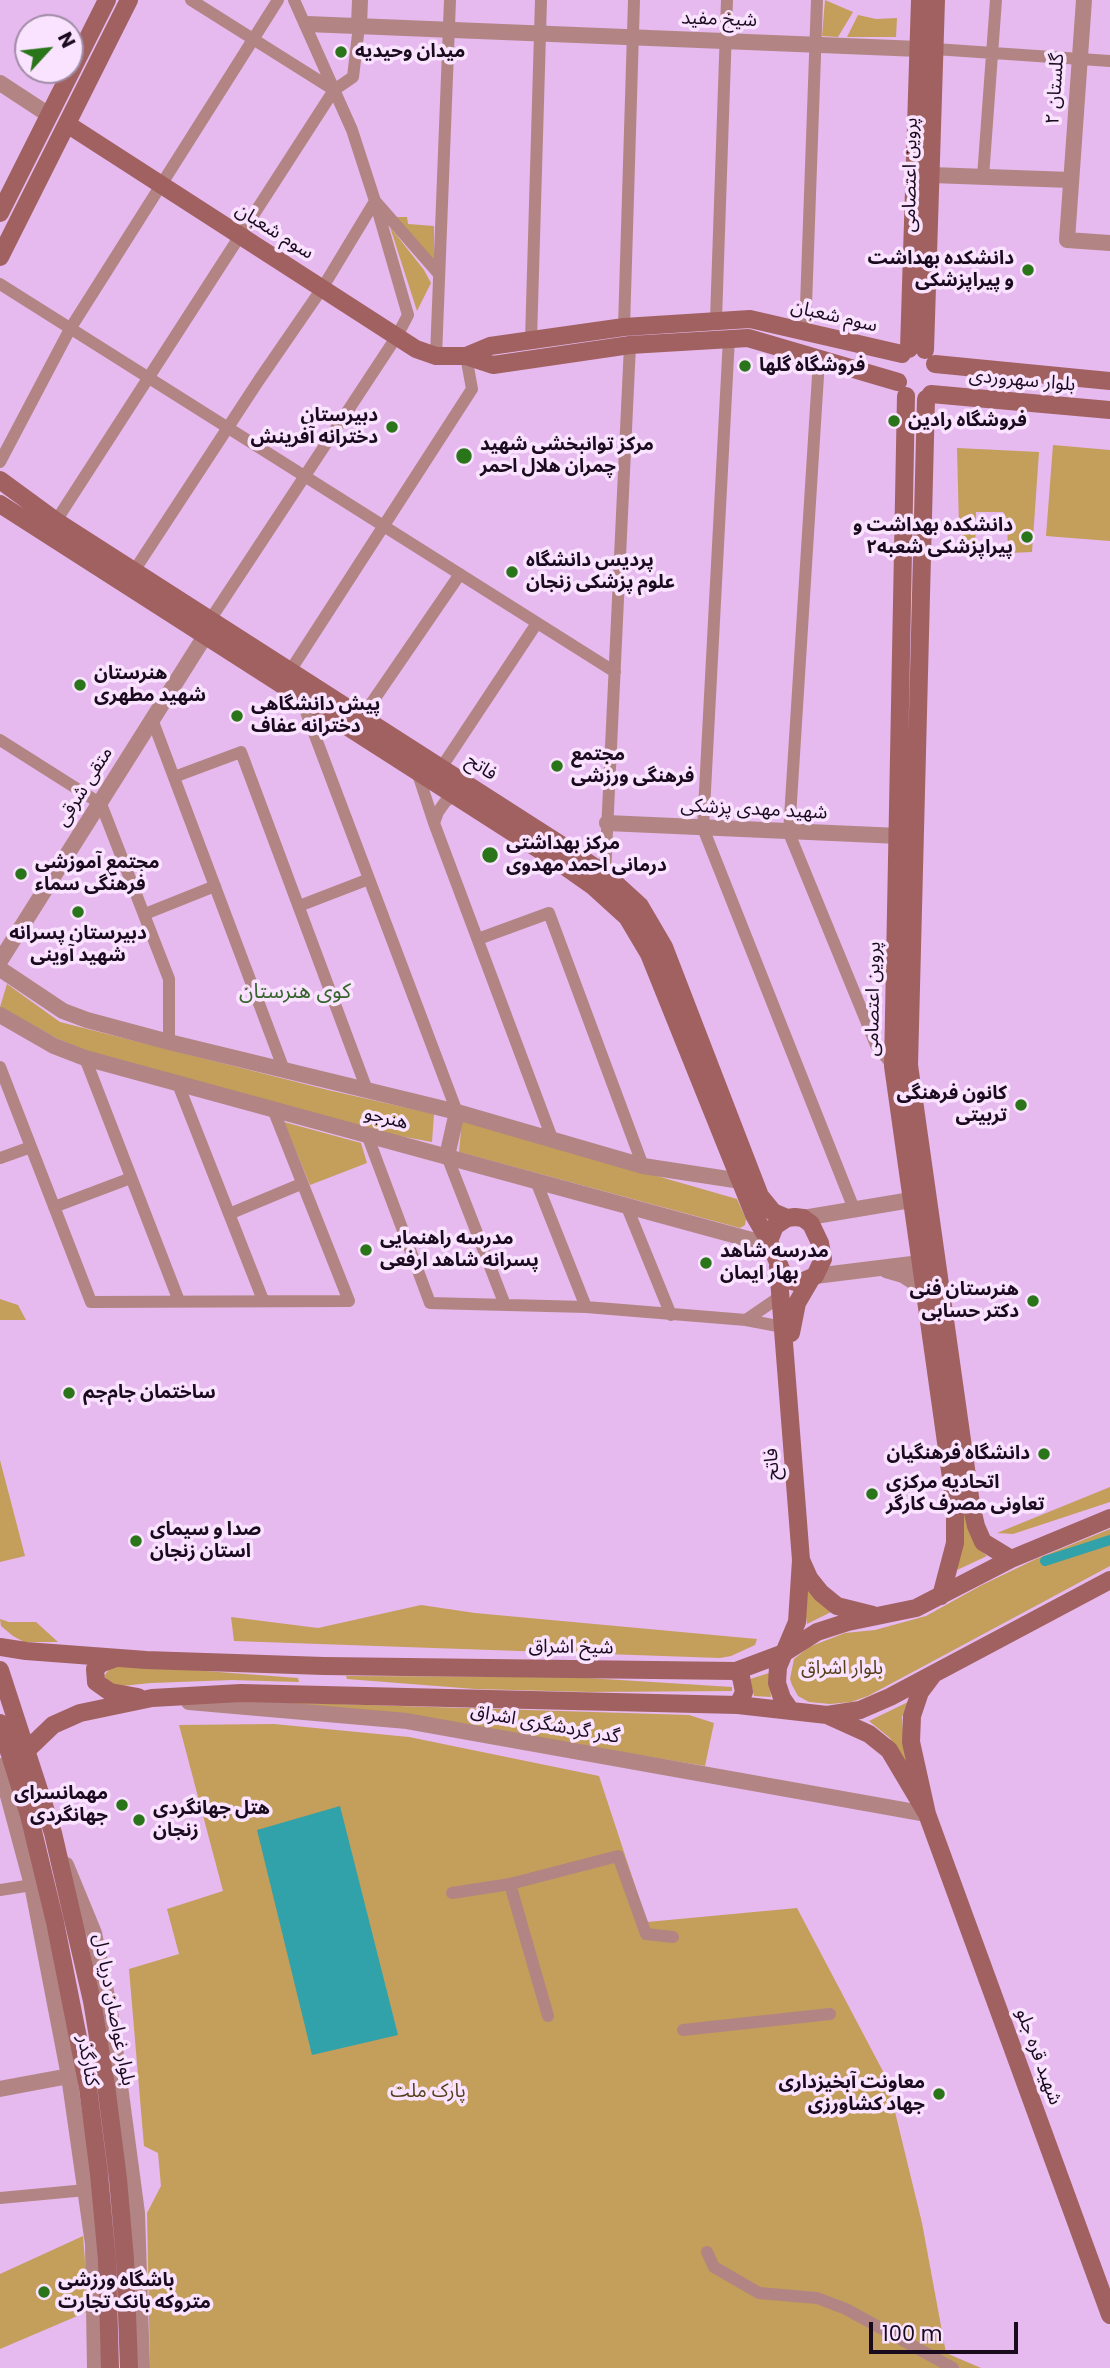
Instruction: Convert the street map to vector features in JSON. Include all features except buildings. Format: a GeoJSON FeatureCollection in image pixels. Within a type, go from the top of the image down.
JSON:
{"type":"FeatureCollection","features":[{"type":"Feature","properties":{"kind":"main road"},"geometry":{"type":"LineString","coordinates":[[0,213],[4,195],[49,115],[107,0]]}},
{"type":"Feature","properties":{"kind":"main road"},"geometry":{"type":"LineString","coordinates":[[0,257],[129,0]]}},
{"type":"Feature","properties":{"kind":"main road","name":"پروین اعتصامی"},"geometry":{"type":"LineString","coordinates":[[918,355],[931,175],[927,49],[920,0]]}},
{"type":"Feature","properties":{"kind":"main road","name":"پروین اعتصامی"},"geometry":{"type":"LineString","coordinates":[[919,1199],[909,1065],[928,397],[936,382],[918,355],[927,49],[936,0]]}},
{"type":"Feature","properties":{"kind":"main road","name":"سوم شعبان"},"geometry":{"type":"LineString","coordinates":[[66,124],[416,349],[436,356],[466,356],[493,365],[630,345],[748,338],[870,374],[902,389]]}},
{"type":"Feature","properties":{"kind":"main road","name":"سوم شعبان"},"geometry":{"type":"LineString","coordinates":[[466,356],[490,346],[624,327],[716,319],[750,319],[873,348],[918,355]]}},
{"type":"Feature","properties":{"kind":"main road"},"geometry":{"type":"LineString","coordinates":[[870,374],[880,367],[881,361],[873,348]]}},
{"type":"Feature","properties":{"kind":"main road","name":"پروین اعتصامی"},"geometry":{"type":"LineString","coordinates":[[918,355],[897,362],[902,389],[893,1066],[976,1526],[983,1542],[1011,1559]]}},
{"type":"Feature","properties":{"kind":"main road","name":"بلوار سهروردی"},"geometry":{"type":"LineString","coordinates":[[918,355],[981,369],[1110,381]]}},
{"type":"Feature","properties":{"kind":"main road"},"geometry":{"type":"LineString","coordinates":[[976,398],[969,394],[967,380],[981,369]]}},
{"type":"Feature","properties":{"kind":"main road","name":"بلوار سهروردی"},"geometry":{"type":"LineString","coordinates":[[902,389],[919,401],[928,397],[976,398],[1110,410]]}},
{"type":"Feature","properties":{"kind":"main road","name":"فاتح"},"geometry":{"type":"LineString","coordinates":[[0,480],[56,521],[134,570],[300,696],[633,911]]}},
{"type":"Feature","properties":{"kind":"main road","name":"فاتح"},"geometry":{"type":"LineString","coordinates":[[0,504],[208,628],[290,671],[604,874],[633,911],[746,1179],[754,1215],[770,1243]]}},
{"type":"Feature","properties":{"kind":"main road","name":"فاتح"},"geometry":{"type":"LineString","coordinates":[[746,1179],[773,1213],[795,1218]]}},
{"type":"Feature","properties":{"kind":"main road"},"geometry":{"type":"LineString","coordinates":[[786,1364],[797,1303],[813,1278],[823,1259],[820,1243],[811,1223],[795,1218],[775,1226],[770,1243],[783,1274],[799,1283],[813,1278]]}},
{"type":"Feature","properties":{"kind":"main road","name":"پروین اعتصامی"},"geometry":{"type":"LineString","coordinates":[[928,1262],[924,1293],[955,1507],[954,1543],[941,1596]]}},
{"type":"Feature","properties":{"kind":"main road"},"geometry":{"type":"LineString","coordinates":[[778,1266],[786,1364]]}},
{"type":"Feature","properties":{"kind":"main road","name":"فاتح"},"geometry":{"type":"LineString","coordinates":[[786,1364],[802,1560],[797,1622],[778,1667],[777,1683],[782,1698],[791,1711]]}},
{"type":"Feature","properties":{"kind":"main road","name":"شیخ اشراق"},"geometry":{"type":"LineString","coordinates":[[0,1647],[116,1658],[324,1666],[736,1671],[784,1653],[817,1632],[916,1608],[1011,1559],[1110,1518]]}},
{"type":"Feature","properties":{"kind":"main road"},"geometry":{"type":"LineString","coordinates":[[802,1560],[815,1586],[837,1606],[876,1616]]}},
{"type":"Feature","properties":{"kind":"main road"},"geometry":{"type":"LineString","coordinates":[[27,1751],[52,1725],[80,1713],[152,1698],[240,1693],[738,1705],[827,1715],[860,1710],[1110,1580]]}},
{"type":"Feature","properties":{"kind":"main road"},"geometry":{"type":"LineString","coordinates":[[116,1658],[95,1669],[96,1682],[110,1692],[152,1698]]}},
{"type":"Feature","properties":{"kind":"main road","name":"بلوار غواصان دریا دل"},"geometry":{"type":"LineString","coordinates":[[0,1670],[53,1833],[92,2001],[126,2178],[125,2259],[129,2368]]}},
{"type":"Feature","properties":{"kind":"main road"},"geometry":{"type":"LineString","coordinates":[[736,1671],[741,1677],[744,1692],[738,1705]]}},
{"type":"Feature","properties":{"kind":"main road"},"geometry":{"type":"LineString","coordinates":[[927,1814],[911,1742],[912,1716],[920,1692],[935,1671]]}},
{"type":"Feature","properties":{"kind":"main road"},"geometry":{"type":"LineString","coordinates":[[827,1715],[869,1734],[889,1750],[927,1814]]}},
{"type":"Feature","properties":{"kind":"main road","name":"بلوار غواصان دریا دل"},"geometry":{"type":"LineString","coordinates":[[0,1723],[35,1838],[65,2009],[99,2174],[101,2294],[110,2368]]}},
{"type":"Feature","properties":{"kind":"main road","name":"شهید قره جلو"},"geometry":{"type":"LineString","coordinates":[[927,1814],[1110,2315]]}},
{"type":"Feature","properties":{"kind":"street"},"geometry":{"type":"LineString","coordinates":[[191,0],[334,90]]}},
{"type":"Feature","properties":{"kind":"street"},"geometry":{"type":"LineString","coordinates":[[0,462],[70,329],[278,0]]}},
{"type":"Feature","properties":{"kind":"street"},"geometry":{"type":"LineString","coordinates":[[208,628],[408,315],[376,201],[352,130],[294,0]]}},
{"type":"Feature","properties":{"kind":"street"},"geometry":{"type":"LineString","coordinates":[[56,521],[334,90],[353,77],[360,0]]}},
{"type":"Feature","properties":{"kind":"street"},"geometry":{"type":"LineString","coordinates":[[436,356],[450,0]]}},
{"type":"Feature","properties":{"kind":"street"},"geometry":{"type":"LineString","coordinates":[[531,340],[541,0]]}},
{"type":"Feature","properties":{"kind":"street"},"geometry":{"type":"LineString","coordinates":[[624,327],[634,0]]}},
{"type":"Feature","properties":{"kind":"street"},"geometry":{"type":"LineString","coordinates":[[716,319],[727,0]]}},
{"type":"Feature","properties":{"kind":"street"},"geometry":{"type":"LineString","coordinates":[[805,333],[817,0]]}},
{"type":"Feature","properties":{"kind":"street"},"geometry":{"type":"LineString","coordinates":[[983,177],[996,0]]}},
{"type":"Feature","properties":{"kind":"street","name":"گلستان ۲"},"geometry":{"type":"LineString","coordinates":[[1084,0],[1067,240],[1110,243]]}},
{"type":"Feature","properties":{"kind":"street","name":"شیخ مفید"},"geometry":{"type":"LineString","coordinates":[[307,24],[927,49]]}},
{"type":"Feature","properties":{"kind":"street"},"geometry":{"type":"LineString","coordinates":[[927,49],[1110,61]]}},
{"type":"Feature","properties":{"kind":"street"},"geometry":{"type":"LineString","coordinates":[[0,83],[49,115]]}},
{"type":"Feature","properties":{"kind":"street"},"geometry":{"type":"LineString","coordinates":[[931,175],[1071,180]]}},
{"type":"Feature","properties":{"kind":"street"},"geometry":{"type":"LineString","coordinates":[[376,201],[439,274]]}},
{"type":"Feature","properties":{"kind":"street"},"geometry":{"type":"LineString","coordinates":[[134,570],[323,287],[376,201]]}},
{"type":"Feature","properties":{"kind":"street"},"geometry":{"type":"LineString","coordinates":[[0,284],[615,672]]}},
{"type":"Feature","properties":{"kind":"street"},"geometry":{"type":"LineString","coordinates":[[729,338],[703,828],[854,1209]]}},
{"type":"Feature","properties":{"kind":"street"},"geometry":{"type":"LineString","coordinates":[[604,874],[630,345]]}},
{"type":"Feature","properties":{"kind":"street"},"geometry":{"type":"LineString","coordinates":[[290,671],[472,389],[466,356]]}},
{"type":"Feature","properties":{"kind":"street"},"geometry":{"type":"LineString","coordinates":[[819,360],[789,833],[876,1045],[893,1066]]}},
{"type":"Feature","properties":{"kind":"street"},"geometry":{"type":"LineString","coordinates":[[362,717],[460,574]]}},
{"type":"Feature","properties":{"kind":"street"},"geometry":{"type":"LineString","coordinates":[[441,768],[537,623]]}},
{"type":"Feature","properties":{"kind":"street","name":"متقی شرقی"},"geometry":{"type":"LineString","coordinates":[[0,961],[101,804],[208,628]]}},
{"type":"Feature","properties":{"kind":"street"},"geometry":{"type":"LineString","coordinates":[[300,696],[457,1112],[447,1156],[505,1305]]}},
{"type":"Feature","properties":{"kind":"street"},"geometry":{"type":"LineString","coordinates":[[152,719],[284,1070]]}},
{"type":"Feature","properties":{"kind":"street"},"geometry":{"type":"LineString","coordinates":[[0,740],[101,804],[169,979],[169,1042]]}},
{"type":"Feature","properties":{"kind":"street"},"geometry":{"type":"LineString","coordinates":[[174,777],[241,752],[367,1090]]}},
{"type":"Feature","properties":{"kind":"street"},"geometry":{"type":"LineString","coordinates":[[417,771],[553,1141]]}},
{"type":"Feature","properties":{"kind":"street"},"geometry":{"type":"LineString","coordinates":[[434,823],[445,802],[454,795]]}},
{"type":"Feature","properties":{"kind":"street","name":"شهید مهدی پزشکی"},"geometry":{"type":"LineString","coordinates":[[607,823],[898,836]]}},
{"type":"Feature","properties":{"kind":"street"},"geometry":{"type":"LineString","coordinates":[[299,906],[369,879]]}},
{"type":"Feature","properties":{"kind":"street"},"geometry":{"type":"LineString","coordinates":[[145,914],[215,886]]}},
{"type":"Feature","properties":{"kind":"street"},"geometry":{"type":"LineString","coordinates":[[478,939],[549,913],[643,1166]]}},
{"type":"Feature","properties":{"kind":"street","name":"هنرجو"},"geometry":{"type":"LineString","coordinates":[[0,969],[63,1011],[169,1042],[457,1112],[643,1166],[746,1179]]}},
{"type":"Feature","properties":{"kind":"street","name":"هنرجو"},"geometry":{"type":"LineString","coordinates":[[0,1015],[54,1046],[85,1058],[627,1207],[770,1243]]}},
{"type":"Feature","properties":{"kind":"street"},"geometry":{"type":"LineString","coordinates":[[85,1058],[179,1301]]}},
{"type":"Feature","properties":{"kind":"street"},"geometry":{"type":"LineString","coordinates":[[0,1067],[91,1301],[349,1301],[273,1109]]}},
{"type":"Feature","properties":{"kind":"street"},"geometry":{"type":"LineString","coordinates":[[178,1084],[263,1300]]}},
{"type":"Feature","properties":{"kind":"street"},"geometry":{"type":"LineString","coordinates":[[368,1137],[430,1303],[586,1307],[783,1326]]}},
{"type":"Feature","properties":{"kind":"street"},"geometry":{"type":"LineString","coordinates":[[0,1158],[31,1147]]}},
{"type":"Feature","properties":{"kind":"street"},"geometry":{"type":"LineString","coordinates":[[54,1206],[131,1178]]}},
{"type":"Feature","properties":{"kind":"street"},"geometry":{"type":"LineString","coordinates":[[536,1181],[586,1307]]}},
{"type":"Feature","properties":{"kind":"street"},"geometry":{"type":"LineString","coordinates":[[229,1214],[301,1184]]}},
{"type":"Feature","properties":{"kind":"street"},"geometry":{"type":"LineString","coordinates":[[795,1218],[919,1199]]}},
{"type":"Feature","properties":{"kind":"street"},"geometry":{"type":"LineString","coordinates":[[627,1207],[671,1315]]}},
{"type":"Feature","properties":{"kind":"street"},"geometry":{"type":"LineString","coordinates":[[813,1278],[928,1262]]}},
{"type":"Feature","properties":{"kind":"street"},"geometry":{"type":"LineString","coordinates":[[881,1268],[903,1275],[915,1282],[924,1293]]}},
{"type":"Feature","properties":{"kind":"street"},"geometry":{"type":"LineString","coordinates":[[746,1321],[775,1300],[780,1291]]}},
{"type":"Feature","properties":{"kind":"street","name":"گدر گردشگری اشراق"},"geometry":{"type":"LineString","coordinates":[[152,1698],[407,1721],[927,1814]]}},
{"type":"Feature","properties":{"kind":"street","name":"کنارگذر"},"geometry":{"type":"LineString","coordinates":[[0,1766],[65,2009],[69,2077],[101,2294],[95,2368]]}},
{"type":"Feature","properties":{"kind":"street"},"geometry":{"type":"LineString","coordinates":[[452,1893],[510,1884],[618,1856],[646,1934],[673,1937]]}},
{"type":"Feature","properties":{"kind":"street"},"geometry":{"type":"LineString","coordinates":[[510,1884],[548,2016]]}},
{"type":"Feature","properties":{"kind":"street"},"geometry":{"type":"LineString","coordinates":[[0,1891],[33,1885]]}},
{"type":"Feature","properties":{"kind":"street"},"geometry":{"type":"LineString","coordinates":[[683,2030],[830,2014]]}},
{"type":"Feature","properties":{"kind":"street"},"geometry":{"type":"LineString","coordinates":[[0,2089],[69,2077]]}},
{"type":"Feature","properties":{"kind":"street"},"geometry":{"type":"LineString","coordinates":[[126,2178],[137,2213],[142,2368]]}},
{"type":"Feature","properties":{"kind":"street"},"geometry":{"type":"LineString","coordinates":[[0,2198],[86,2190]]}},
{"type":"Feature","properties":{"kind":"street"},"geometry":{"type":"LineString","coordinates":[[708,2252],[714,2267],[759,2293],[817,2298],[846,2309],[953,2368]]}},
{"type":"Feature","properties":{"kind":"green space"},"geometry":{"type":"Polygon","coordinates":[[[825,0],[853,12],[838,37],[822,36],[825,0]]]}},
{"type":"Feature","properties":{"kind":"green space"},"geometry":{"type":"Polygon","coordinates":[[[858,15],[876,19],[897,18],[896,37],[847,37],[858,15]]]}},
{"type":"Feature","properties":{"kind":"green space"},"geometry":{"type":"Polygon","coordinates":[[[394,217],[407,217],[408,224],[434,226],[434,260],[394,217]]]}},
{"type":"Feature","properties":{"kind":"green space"},"geometry":{"type":"Polygon","coordinates":[[[390,227],[431,283],[417,311],[390,227]]]}},
{"type":"Feature","properties":{"kind":"green space"},"geometry":{"type":"Polygon","coordinates":[[[1053,445],[1110,450],[1110,541],[1046,536],[1053,445]]]}},
{"type":"Feature","properties":{"kind":"green space"},"geometry":{"type":"Polygon","coordinates":[[[957,448],[1039,452],[1032,552],[1008,553],[1007,519],[1003,512],[976,512],[975,553],[967,552],[959,526],[957,448]]]}},
{"type":"Feature","properties":{"kind":"green space"},"geometry":{"type":"Polygon","coordinates":[[[7,984],[60,1022],[434,1114],[432,1142],[394,1135],[95,1054],[58,1039],[0,1007],[7,984]]]}},
{"type":"Feature","properties":{"kind":"green space"},"geometry":{"type":"Polygon","coordinates":[[[462,1120],[737,1199],[746,1219],[745,1225],[740,1228],[459,1152],[462,1120]]]}},
{"type":"Feature","properties":{"kind":"green space"},"geometry":{"type":"Polygon","coordinates":[[[284,1122],[361,1143],[367,1163],[310,1185],[284,1122]]]}},
{"type":"Feature","properties":{"kind":"green space"},"geometry":{"type":"Polygon","coordinates":[[[936,1286],[979,1549],[987,1556],[957,1570],[961,1545],[936,1286]]]}},
{"type":"Feature","properties":{"kind":"green space"},"geometry":{"type":"Polygon","coordinates":[[[0,1299],[18,1305],[26,1320],[0,1320],[0,1299]]]}},
{"type":"Feature","properties":{"kind":"green space"},"geometry":{"type":"Polygon","coordinates":[[[0,1460],[25,1556],[0,1562],[0,1460]]]}},
{"type":"Feature","properties":{"kind":"green space"},"geometry":{"type":"Polygon","coordinates":[[[1110,1487],[1110,1502],[1013,1534],[997,1533],[1110,1487]]]}},
{"type":"Feature","properties":{"kind":"green space","name":"بلوار اشراق"},"geometry":{"type":"Polygon","coordinates":[[[1110,1529],[1110,1566],[868,1696],[851,1702],[809,1702],[798,1696],[792,1685],[790,1679],[794,1659],[809,1647],[845,1633],[875,1630],[926,1616],[1036,1559],[1110,1529]]]}},
{"type":"Feature","properties":{"kind":"green space"},"geometry":{"type":"Polygon","coordinates":[[[805,1577],[831,1612],[807,1624],[806,1617],[805,1577]]]}},
{"type":"Feature","properties":{"kind":"green space"},"geometry":{"type":"Polygon","coordinates":[[[421,1605],[475,1613],[757,1639],[755,1645],[720,1658],[234,1641],[231,1617],[318,1628],[421,1605]]]}},
{"type":"Feature","properties":{"kind":"green space"},"geometry":{"type":"Polygon","coordinates":[[[0,1619],[9,1622],[36,1622],[58,1642],[24,1642],[1,1626],[0,1619]]]}},
{"type":"Feature","properties":{"kind":"green space"},"geometry":{"type":"Polygon","coordinates":[[[113,1664],[298,1678],[299,1682],[232,1680],[122,1686],[112,1684],[104,1676],[113,1664]]]}},
{"type":"Feature","properties":{"kind":"green space"},"geometry":{"type":"Polygon","coordinates":[[[769,1673],[771,1697],[754,1696],[750,1679],[769,1673]]]}},
{"type":"Feature","properties":{"kind":"green space"},"geometry":{"type":"Polygon","coordinates":[[[346,1676],[572,1677],[732,1687],[732,1691],[589,1692],[475,1689],[347,1679],[346,1676]]]}},
{"type":"Feature","properties":{"kind":"green space"},"geometry":{"type":"Polygon","coordinates":[[[207,1700],[689,1715],[714,1723],[705,1766],[561,1742],[207,1700]]]}},
{"type":"Feature","properties":{"kind":"green space"},"geometry":{"type":"Polygon","coordinates":[[[908,1702],[902,1717],[903,1732],[914,1783],[890,1738],[869,1721],[908,1702]]]}},
{"type":"Feature","properties":{"kind":"green space","name":"پارک ملت"},"geometry":{"type":"Polygon","coordinates":[[[274,1724],[409,1737],[599,1776],[647,1922],[797,1908],[887,2079],[922,2223],[946,2353],[981,2368],[150,2368],[147,2213],[161,2186],[158,2153],[144,2146],[129,1969],[179,1954],[167,1909],[223,1891],[179,1725],[274,1724]]]}},
{"type":"Feature","properties":{"kind":"green space","name":"باشگاه ورزشی متروکه بانک تجارت"},"geometry":{"type":"Polygon","coordinates":[[[83,2236],[89,2311],[0,2349],[0,2274],[83,2236]]]}},
{"type":"Feature","properties":{"kind":"shaded area"},"geometry":{"type":"Polygon","coordinates":[[[340,1806],[398,2035],[312,2055],[257,1830],[340,1806]]]}},
{"type":"Feature","properties":{"kind":"waterway"},"geometry":{"type":"LineString","coordinates":[[1045,1561],[1110,1540]]}},
{"type":"Feature","properties":{"kind":"place","name":"میدان وحیدیه"},"geometry":{"type":"Point","coordinates":[341,52]}},
{"type":"Feature","properties":{"kind":"place","name":"دانشکده بهداشت و پیراپزشکی"},"geometry":{"type":"Point","coordinates":[1028,270]}},
{"type":"Feature","properties":{"kind":"place","name":"فروشگاه گلها"},"geometry":{"type":"Point","coordinates":[745,366]}},
{"type":"Feature","properties":{"kind":"place","name":"فروشگاه رادین"},"geometry":{"type":"Point","coordinates":[894,421]}},
{"type":"Feature","properties":{"kind":"place","name":"دبیرستان دخترانه آفرینش"},"geometry":{"type":"Point","coordinates":[392,427]}},
{"type":"Feature","properties":{"kind":"place","name":"مرکز توانبخشی شهید چمران هلال احمر"},"geometry":{"type":"Point","coordinates":[464,456]}},
{"type":"Feature","properties":{"kind":"place","name":"دانشکده بهداشت و پیراپزشکى شعبه۲"},"geometry":{"type":"Point","coordinates":[1027,537]}},
{"type":"Feature","properties":{"kind":"place","name":"پردیس دانشگاه علوم پزشکى زنجان"},"geometry":{"type":"Point","coordinates":[512,572]}},
{"type":"Feature","properties":{"kind":"place","name":"هنرستان شهید مطهری"},"geometry":{"type":"Point","coordinates":[80,685]}},
{"type":"Feature","properties":{"kind":"place","name":"پیش دانشگاهی دخترانه عفاف"},"geometry":{"type":"Point","coordinates":[237,716]}},
{"type":"Feature","properties":{"kind":"place","name":"مجتمع فرهنگی ورزشی"},"geometry":{"type":"Point","coordinates":[557,766]}},
{"type":"Feature","properties":{"kind":"place","name":"مرکز بهداشتی درمانی احمد مهدوی"},"geometry":{"type":"Point","coordinates":[490,855]}},
{"type":"Feature","properties":{"kind":"place","name":"مجتمع آموزشی فرهنگی سماء"},"geometry":{"type":"Point","coordinates":[21,874]}},
{"type":"Feature","properties":{"kind":"place","name":"دبیرستان پسرانه شهید آوینی"},"geometry":{"type":"Point","coordinates":[78,912]}},
{"type":"Feature","properties":{"kind":"place","name":"کانون فرهنگی تربیتی"},"geometry":{"type":"Point","coordinates":[1021,1105]}},
{"type":"Feature","properties":{"kind":"place","name":"مدرسه راهنمایی پسرانه شاهد ارفعی"},"geometry":{"type":"Point","coordinates":[366,1250]}},
{"type":"Feature","properties":{"kind":"place","name":"مدرسه شاهد بهار ایمان"},"geometry":{"type":"Point","coordinates":[706,1263]}},
{"type":"Feature","properties":{"kind":"place","name":"هنرستان فنی دکتر حسابی"},"geometry":{"type":"Point","coordinates":[1033,1301]}},
{"type":"Feature","properties":{"kind":"place","name":"ساختمان جام‌جم"},"geometry":{"type":"Point","coordinates":[69,1393]}},
{"type":"Feature","properties":{"kind":"place","name":"دانشگاه فرهنگیان"},"geometry":{"type":"Point","coordinates":[1044,1454]}},
{"type":"Feature","properties":{"kind":"place","name":"اتحادیه مرکزی تعاونی مصرف کارگر"},"geometry":{"type":"Point","coordinates":[872,1494]}},
{"type":"Feature","properties":{"kind":"place","name":"صدا و سیمای استان زنجان"},"geometry":{"type":"Point","coordinates":[136,1541]}},
{"type":"Feature","properties":{"kind":"place","name":"مهمانسرای جهانگردی"},"geometry":{"type":"Point","coordinates":[122,1805]}},
{"type":"Feature","properties":{"kind":"place","name":"هتل جهانگردی زنجان"},"geometry":{"type":"Point","coordinates":[139,1820]}},
{"type":"Feature","properties":{"kind":"place","name":"معاونت آبخیزداری جهاد کشاورزی"},"geometry":{"type":"Point","coordinates":[939,2094]}},
{"type":"Feature","properties":{"kind":"place","name":"باشگاه ورزشی متروکه بانک تجارت"},"geometry":{"type":"Point","coordinates":[44,2292]}},
{"type":"Feature","properties":{"kind":"district","name":"کوی هنرستان"},"geometry":{"type":"Point","coordinates":[295,993]}}]}
